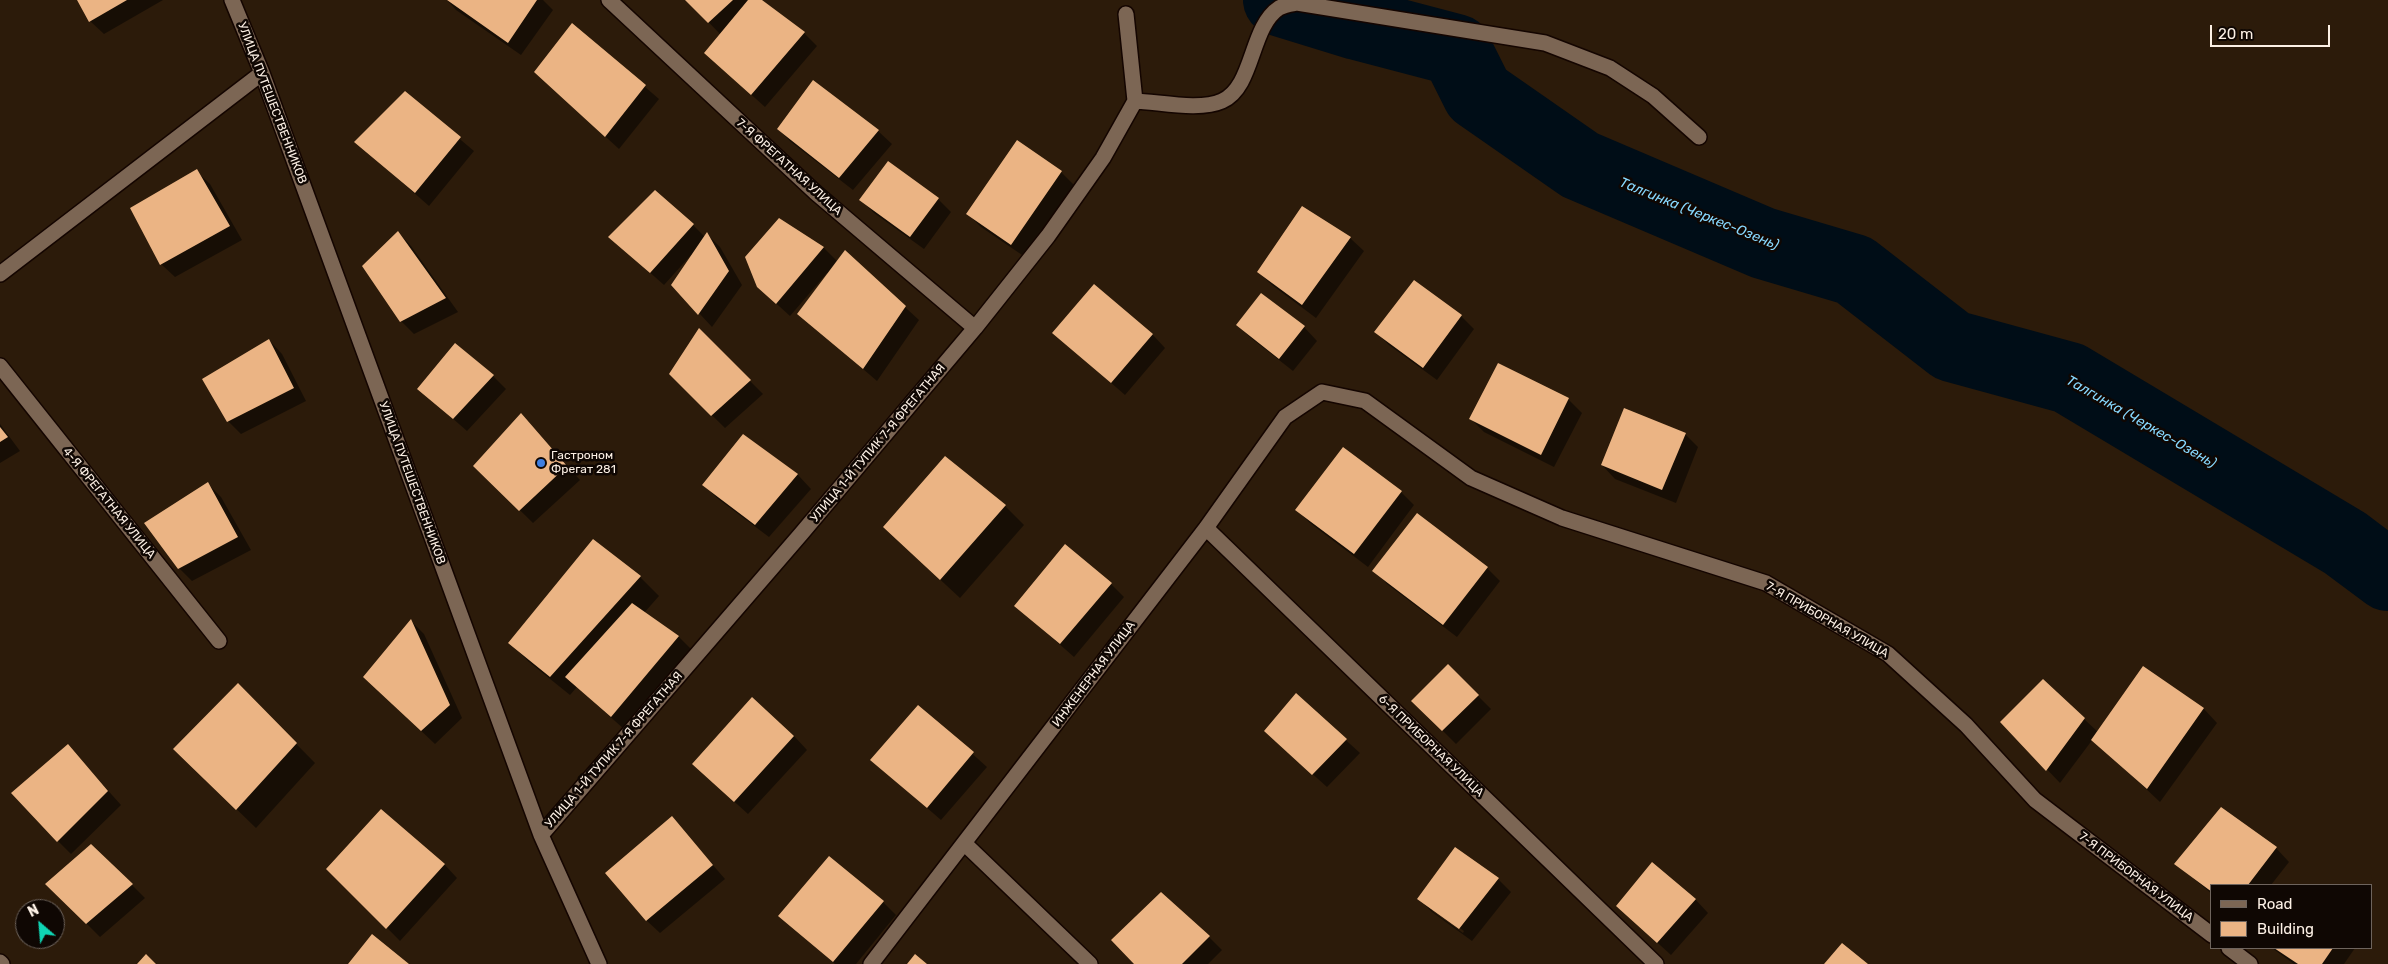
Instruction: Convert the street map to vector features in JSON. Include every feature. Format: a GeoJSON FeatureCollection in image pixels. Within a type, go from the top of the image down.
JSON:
{"type":"FeatureCollection","features":[{"type":"Feature","properties":{"kind":"street","name":"УЛИЦА ПУТЕШЕСТВЕННИКОВ"},"geometry":{"type":"LineString","coordinates":[[232,0],[262,73],[541,835],[599,964]]}},
{"type":"Feature","properties":{"kind":"street","name":"7-Я ФРЕГАТНАЯ УЛИЦА"},"geometry":{"type":"LineString","coordinates":[[608,0],[816,193],[975,328]]}},
{"type":"Feature","properties":{"kind":"street"},"geometry":{"type":"LineString","coordinates":[[1126,14],[1135,101],[1202,105],[1223,101],[1238,88],[1267,22],[1279,8],[1297,3],[1545,43],[1610,68],[1653,96],[1699,137]]}},
{"type":"Feature","properties":{"kind":"street"},"geometry":{"type":"LineString","coordinates":[[0,274],[262,73]]}},
{"type":"Feature","properties":{"kind":"street","name":"УЛИЦА 1-Й ТУПИК 7-Я ФРЕГАТНАЯ"},"geometry":{"type":"LineString","coordinates":[[541,835],[801,534],[975,328],[1048,236],[1103,158],[1135,101]]}},
{"type":"Feature","properties":{"kind":"street","name":"4-Я ФРЕГАТНАЯ УЛИЦА"},"geometry":{"type":"LineString","coordinates":[[0,366],[219,641]]}},
{"type":"Feature","properties":{"kind":"street","name":"ИНЖЕНЕРНАЯ УЛИЦА"},"geometry":{"type":"LineString","coordinates":[[871,964],[1206,528],[1286,417],[1322,392]]}},
{"type":"Feature","properties":{"kind":"street","name":"7-Я ПРИБОРНАЯ УЛИЦА"},"geometry":{"type":"LineString","coordinates":[[1322,392],[1365,401],[1470,478],[1562,518],[1766,583],[1888,654],[1966,725],[2035,800],[2210,933]]}},
{"type":"Feature","properties":{"kind":"street","name":"6-Я ПРИБОРНАЯ УЛИЦА"},"geometry":{"type":"LineString","coordinates":[[1206,528],[1656,964]]}},
{"type":"Feature","properties":{"kind":"street"},"geometry":{"type":"LineString","coordinates":[[964,843],[1090,964]]}},
{"type":"Feature","properties":{"kind":"street"},"geometry":{"type":"LineString","coordinates":[[2230,949],[2250,964]]}},
{"type":"Feature","properties":{"kind":"building"},"geometry":{"type":"Polygon","coordinates":[[[77,0],[127,0],[89,22],[77,0]]]}},
{"type":"Feature","properties":{"kind":"building"},"geometry":{"type":"Polygon","coordinates":[[[447,0],[537,0],[508,43],[447,0]]]}},
{"type":"Feature","properties":{"kind":"building"},"geometry":{"type":"Polygon","coordinates":[[[685,0],[733,0],[708,23],[685,0]]]}},
{"type":"Feature","properties":{"kind":"building"},"geometry":{"type":"Polygon","coordinates":[[[748,0],[762,0],[805,32],[751,95],[704,53],[748,0]]]}},
{"type":"Feature","properties":{"kind":"building"},"geometry":{"type":"Polygon","coordinates":[[[572,23],[646,85],[605,137],[534,72],[572,23]]]}},
{"type":"Feature","properties":{"kind":"building"},"geometry":{"type":"Polygon","coordinates":[[[813,80],[879,130],[839,178],[777,129],[813,80]]]}},
{"type":"Feature","properties":{"kind":"building"},"geometry":{"type":"Polygon","coordinates":[[[405,91],[461,137],[415,193],[354,142],[405,91]]]}},
{"type":"Feature","properties":{"kind":"building"},"geometry":{"type":"Polygon","coordinates":[[[1017,140],[1062,171],[1011,245],[966,214],[1017,140]]]}},
{"type":"Feature","properties":{"kind":"building"},"geometry":{"type":"Polygon","coordinates":[[[888,161],[939,198],[910,237],[859,200],[888,161]]]}},
{"type":"Feature","properties":{"kind":"building"},"geometry":{"type":"Polygon","coordinates":[[[197,169],[230,226],[160,265],[130,208],[197,169]]]}},
{"type":"Feature","properties":{"kind":"building"},"geometry":{"type":"Polygon","coordinates":[[[655,190],[694,224],[650,273],[608,237],[655,190]]]}},
{"type":"Feature","properties":{"kind":"building"},"geometry":{"type":"Polygon","coordinates":[[[1302,206],[1351,237],[1302,305],[1257,272],[1302,206]]]}},
{"type":"Feature","properties":{"kind":"building"},"geometry":{"type":"Polygon","coordinates":[[[779,218],[824,247],[776,304],[757,287],[745,257],[779,218]]]}},
{"type":"Feature","properties":{"kind":"building"},"geometry":{"type":"Polygon","coordinates":[[[398,231],[446,298],[400,322],[362,266],[398,231]]]}},
{"type":"Feature","properties":{"kind":"building"},"geometry":{"type":"Polygon","coordinates":[[[707,232],[729,271],[698,315],[671,285],[707,232]]]}},
{"type":"Feature","properties":{"kind":"building"},"geometry":{"type":"Polygon","coordinates":[[[845,250],[906,306],[863,369],[797,314],[845,250]]]}},
{"type":"Feature","properties":{"kind":"building"},"geometry":{"type":"Polygon","coordinates":[[[1414,280],[1462,315],[1423,368],[1374,332],[1414,280]]]}},
{"type":"Feature","properties":{"kind":"building"},"geometry":{"type":"Polygon","coordinates":[[[1094,284],[1153,334],[1111,383],[1052,333],[1094,284]]]}},
{"type":"Feature","properties":{"kind":"building"},"geometry":{"type":"Polygon","coordinates":[[[1261,293],[1305,326],[1279,359],[1236,325],[1261,293]]]}},
{"type":"Feature","properties":{"kind":"building"},"geometry":{"type":"Polygon","coordinates":[[[699,328],[751,380],[711,416],[669,374],[699,328]]]}},
{"type":"Feature","properties":{"kind":"building"},"geometry":{"type":"Polygon","coordinates":[[[269,339],[294,388],[227,422],[202,379],[269,339]]]}},
{"type":"Feature","properties":{"kind":"building"},"geometry":{"type":"Polygon","coordinates":[[[455,343],[494,375],[453,419],[417,389],[455,343]]]}},
{"type":"Feature","properties":{"kind":"building"},"geometry":{"type":"Polygon","coordinates":[[[1498,363],[1569,398],[1541,455],[1469,419],[1498,363]]]}},
{"type":"Feature","properties":{"kind":"building"},"geometry":{"type":"Polygon","coordinates":[[[1624,408],[1686,433],[1662,490],[1601,465],[1624,408]]]}},
{"type":"Feature","properties":{"kind":"building"},"geometry":{"type":"Polygon","coordinates":[[[521,413],[567,466],[519,511],[473,466],[521,413]]]}},
{"type":"Feature","properties":{"kind":"building"},"geometry":{"type":"Polygon","coordinates":[[[0,427],[8,437],[0,442],[0,427]]]}},
{"type":"Feature","properties":{"kind":"building"},"geometry":{"type":"Polygon","coordinates":[[[743,434],[798,474],[755,525],[702,485],[743,434]]]}},
{"type":"Feature","properties":{"kind":"building"},"geometry":{"type":"Polygon","coordinates":[[[1343,447],[1402,491],[1354,554],[1295,510],[1343,447]]]}},
{"type":"Feature","properties":{"kind":"building"},"geometry":{"type":"Polygon","coordinates":[[[945,456],[1006,505],[940,580],[883,527],[945,456]]]}},
{"type":"Feature","properties":{"kind":"building"},"geometry":{"type":"Polygon","coordinates":[[[208,482],[238,537],[178,569],[144,523],[208,482]]]}},
{"type":"Feature","properties":{"kind":"building"},"geometry":{"type":"Polygon","coordinates":[[[1417,513],[1488,567],[1443,625],[1372,571],[1417,513]]]}},
{"type":"Feature","properties":{"kind":"building"},"geometry":{"type":"Polygon","coordinates":[[[593,539],[641,576],[550,677],[508,643],[593,539]]]}},
{"type":"Feature","properties":{"kind":"building"},"geometry":{"type":"Polygon","coordinates":[[[1065,544],[1112,583],[1060,644],[1014,606],[1065,544]]]}},
{"type":"Feature","properties":{"kind":"building"},"geometry":{"type":"Polygon","coordinates":[[[632,603],[679,636],[611,717],[565,677],[632,603]]]}},
{"type":"Feature","properties":{"kind":"building"},"geometry":{"type":"Polygon","coordinates":[[[411,619],[450,705],[421,731],[363,677],[411,619]]]}},
{"type":"Feature","properties":{"kind":"building"},"geometry":{"type":"Polygon","coordinates":[[[1448,664],[1479,695],[1442,731],[1411,701],[1448,664]]]}},
{"type":"Feature","properties":{"kind":"building"},"geometry":{"type":"Polygon","coordinates":[[[2143,666],[2204,708],[2147,789],[2091,740],[2143,666]]]}},
{"type":"Feature","properties":{"kind":"building"},"geometry":{"type":"Polygon","coordinates":[[[2043,679],[2085,718],[2046,771],[2000,722],[2043,679]]]}},
{"type":"Feature","properties":{"kind":"building"},"geometry":{"type":"Polygon","coordinates":[[[238,683],[297,743],[236,810],[173,749],[238,683]]]}},
{"type":"Feature","properties":{"kind":"building"},"geometry":{"type":"Polygon","coordinates":[[[1296,693],[1347,739],[1312,775],[1264,731],[1296,693]]]}},
{"type":"Feature","properties":{"kind":"building"},"geometry":{"type":"Polygon","coordinates":[[[752,697],[794,736],[734,802],[692,764],[752,697]]]}},
{"type":"Feature","properties":{"kind":"building"},"geometry":{"type":"Polygon","coordinates":[[[918,705],[974,752],[927,808],[870,760],[918,705]]]}},
{"type":"Feature","properties":{"kind":"building"},"geometry":{"type":"Polygon","coordinates":[[[68,744],[108,791],[57,842],[11,793],[68,744]]]}},
{"type":"Feature","properties":{"kind":"building"},"geometry":{"type":"Polygon","coordinates":[[[2221,807],[2277,847],[2249,884],[2210,884],[2210,891],[2174,864],[2221,807]]]}},
{"type":"Feature","properties":{"kind":"building"},"geometry":{"type":"Polygon","coordinates":[[[381,809],[445,864],[386,929],[326,869],[381,809]]]}},
{"type":"Feature","properties":{"kind":"building"},"geometry":{"type":"Polygon","coordinates":[[[672,816],[713,865],[646,921],[605,873],[672,816]]]}},
{"type":"Feature","properties":{"kind":"building"},"geometry":{"type":"Polygon","coordinates":[[[91,844],[133,884],[86,924],[65,904],[65,899],[60,899],[45,884],[91,844]]]}},
{"type":"Feature","properties":{"kind":"building"},"geometry":{"type":"Polygon","coordinates":[[[1455,847],[1499,878],[1459,929],[1417,899],[1455,847]]]}},
{"type":"Feature","properties":{"kind":"building"},"geometry":{"type":"Polygon","coordinates":[[[829,856],[884,901],[833,962],[778,916],[829,856]]]}},
{"type":"Feature","properties":{"kind":"building"},"geometry":{"type":"Polygon","coordinates":[[[1652,862],[1696,899],[1657,943],[1616,906],[1652,862]]]}},
{"type":"Feature","properties":{"kind":"building"},"geometry":{"type":"Polygon","coordinates":[[[1161,892],[1210,936],[1182,964],[1134,964],[1111,940],[1161,892]]]}},
{"type":"Feature","properties":{"kind":"building"},"geometry":{"type":"Polygon","coordinates":[[[372,934],[409,964],[348,964],[372,934]]]}},
{"type":"Feature","properties":{"kind":"building"},"geometry":{"type":"Polygon","coordinates":[[[1842,943],[1868,964],[1824,964],[1842,943]]]}},
{"type":"Feature","properties":{"kind":"building"},"geometry":{"type":"Polygon","coordinates":[[[2276,949],[2332,949],[2322,964],[2298,964],[2276,949]]]}},
{"type":"Feature","properties":{"kind":"building"},"geometry":{"type":"Polygon","coordinates":[[[146,954],[156,964],[137,964],[146,954]]]}},
{"type":"Feature","properties":{"kind":"building"},"geometry":{"type":"Polygon","coordinates":[[[915,954],[927,964],[907,964],[915,954]]]}},
{"type":"Feature","properties":{"kind":"waterway","name":"Талгинка (Черкес-Озень)"},"geometry":{"type":"LineString","coordinates":[[1279,0],[1357,24],[1456,50],[1478,94],[1580,165],[1763,243],[1854,270],[1952,346],[2069,378],[2345,543],[2388,575]]}},
{"type":"Feature","properties":{"kind":"place","name":"Гастроном Фрегат 281"},"geometry":{"type":"Point","coordinates":[541,463]}}]}
